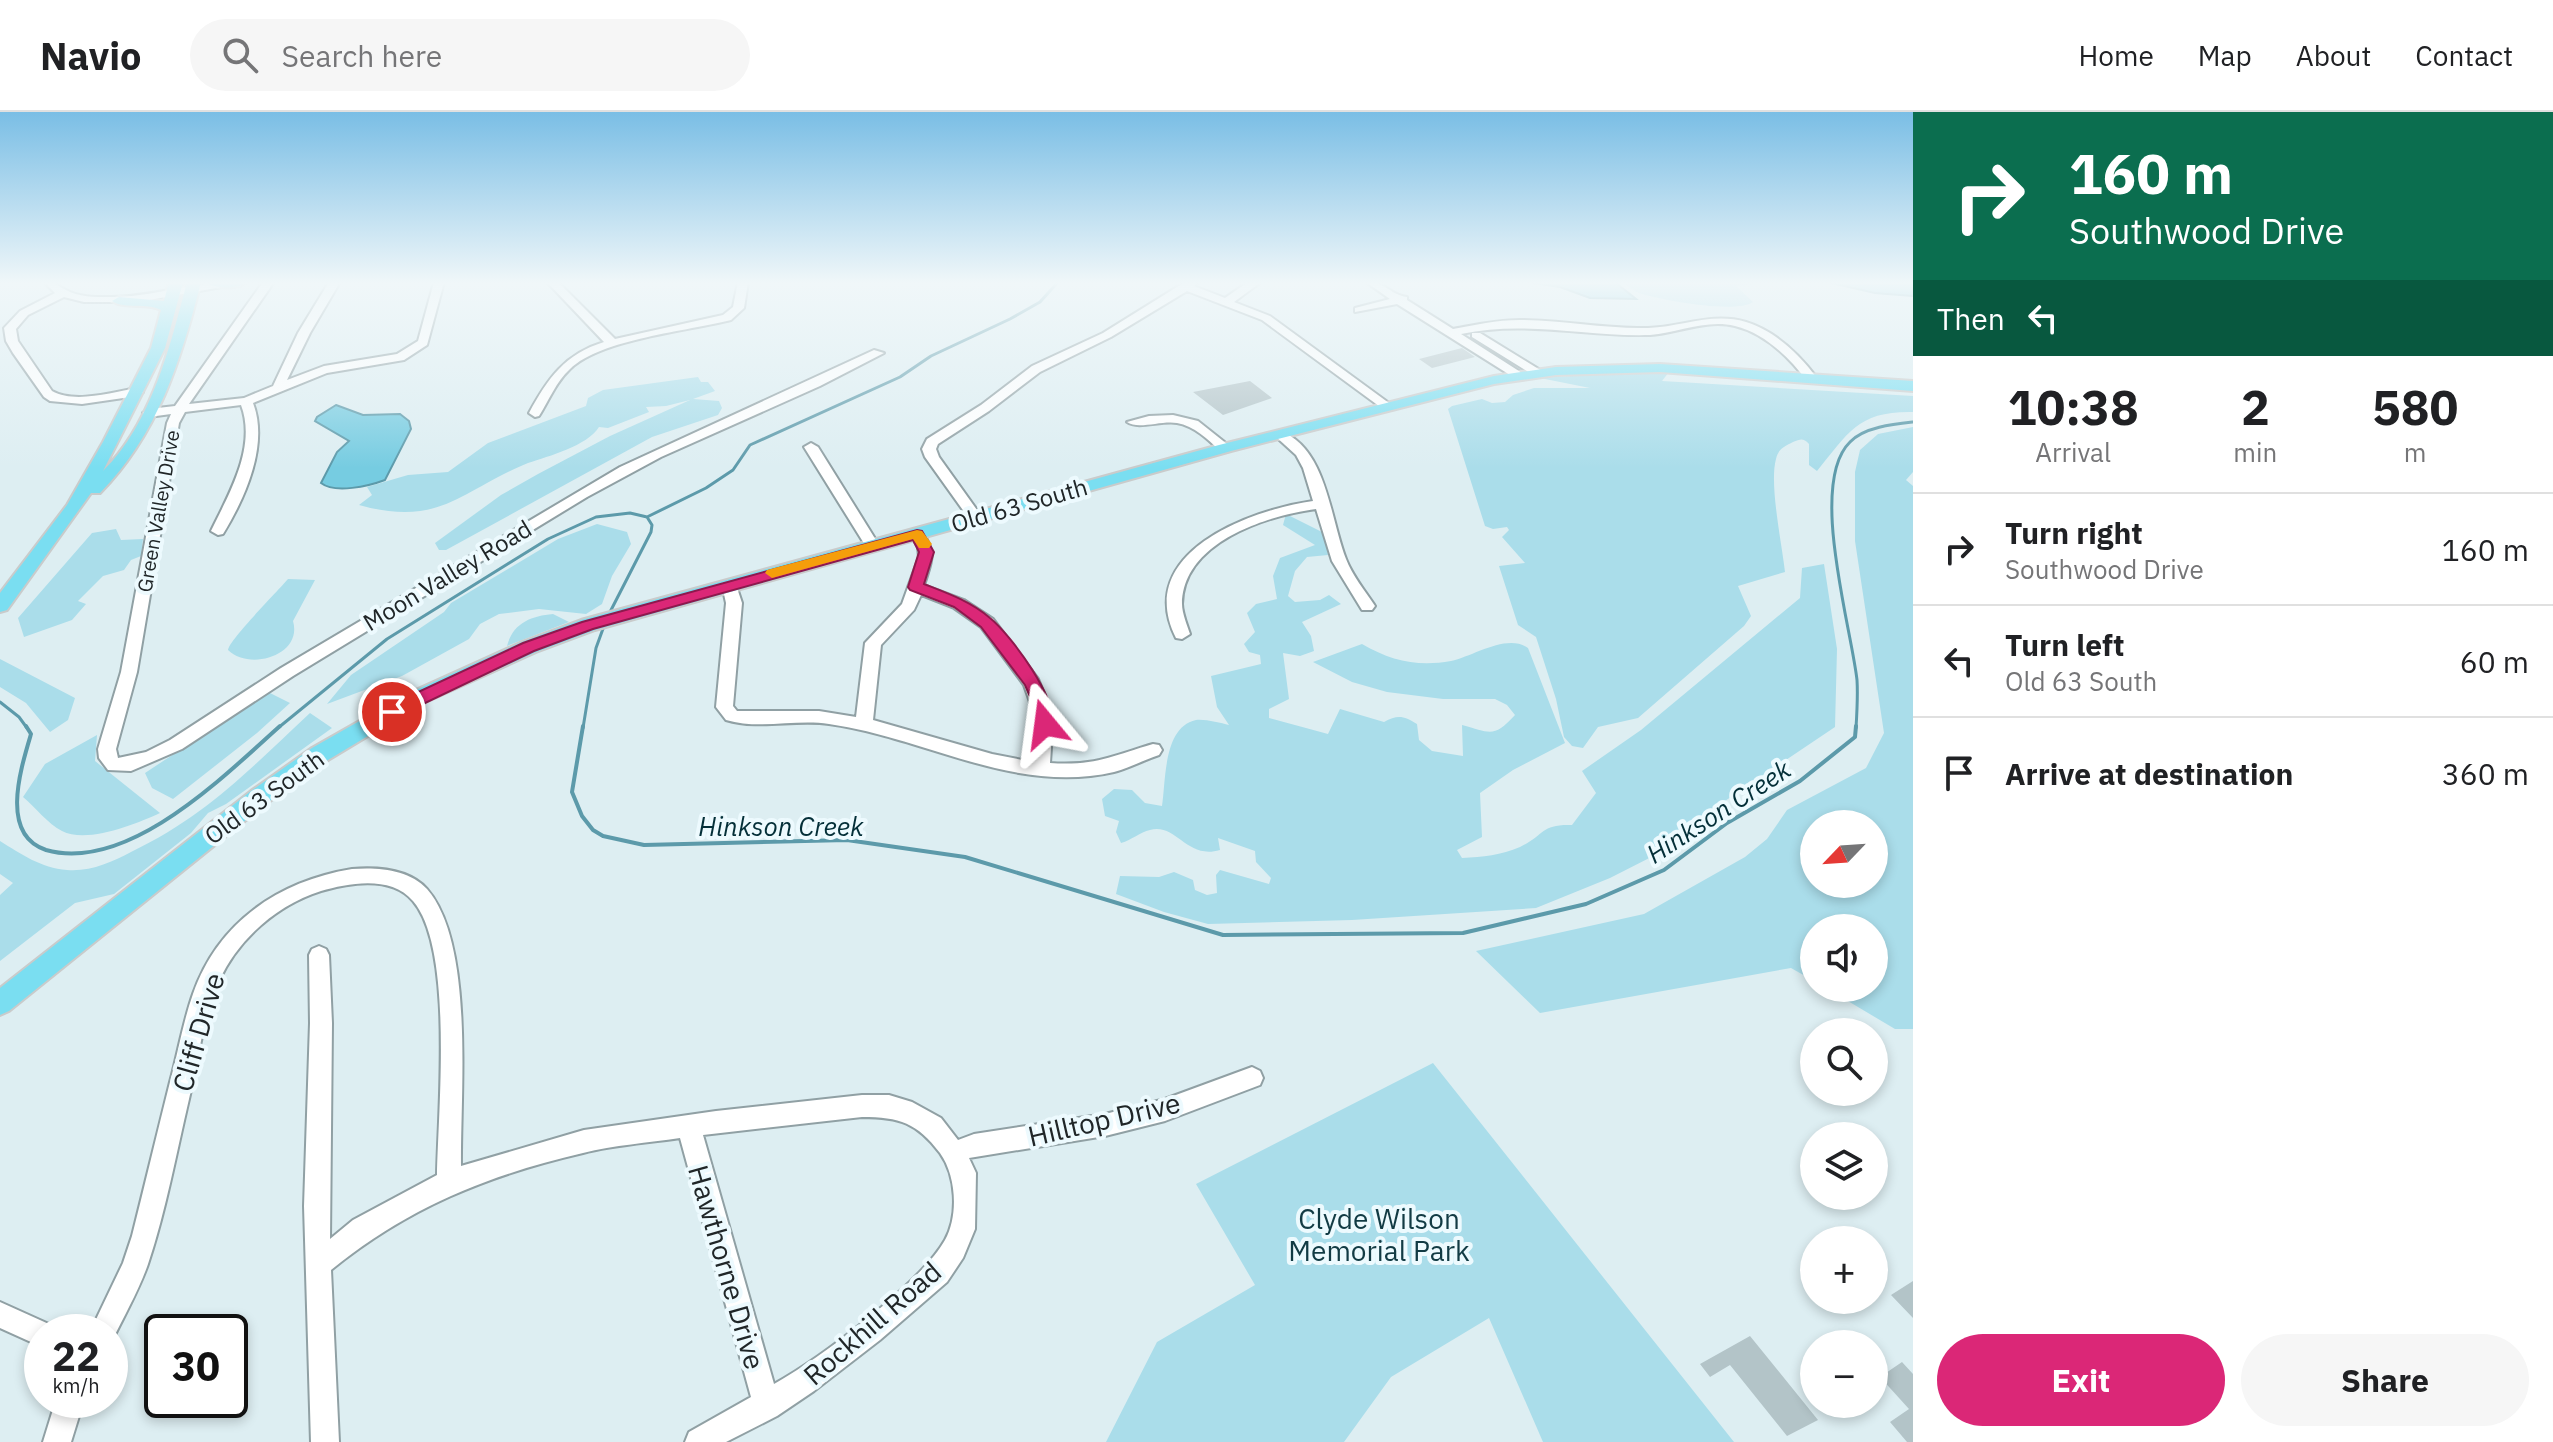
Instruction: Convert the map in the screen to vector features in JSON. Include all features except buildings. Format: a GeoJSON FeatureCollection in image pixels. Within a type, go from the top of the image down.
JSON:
{"type":"FeatureCollection","features":[{"type":"Feature","properties":{"kind":"main road"},"geometry":{"type":"LineString","coordinates":[[0,606],[75,506],[137,392],[159,344]]}},
{"type":"Feature","properties":{"kind":"main road"},"geometry":{"type":"LineString","coordinates":[[75,506],[100,484],[133,443],[160,392],[175,344]]}},
{"type":"Feature","properties":{"kind":"main road","name":"Old 63 South"},"geometry":{"type":"LineString","coordinates":[[0,1003],[259,797],[320,754],[414,699],[558,636],[652,606],[1456,387],[1539,373],[1660,368],[1913,386]]}},
{"type":"Feature","properties":{"kind":"main road"},"geometry":{"type":"LineString","coordinates":[[116,464],[114,458],[143,394],[137,392]]}},
{"type":"Feature","properties":{"kind":"street"},"geometry":{"type":"LineString","coordinates":[[14,344],[48,394],[64,400],[82,400],[137,392]]}},
{"type":"Feature","properties":{"kind":"street","name":"Green Valley Drive"},"geometry":{"type":"LineString","coordinates":[[129,672],[173,423],[226,344]]}},
{"type":"Feature","properties":{"kind":"street"},"geometry":{"type":"LineString","coordinates":[[279,385],[299,344]]}},
{"type":"Feature","properties":{"kind":"street"},"geometry":{"type":"LineString","coordinates":[[149,413],[246,401],[279,385],[324,370],[400,357],[422,344]]}},
{"type":"Feature","properties":{"kind":"street"},"geometry":{"type":"LineString","coordinates":[[535,413],[558,370],[589,350],[608,344]]}},
{"type":"Feature","properties":{"kind":"street"},"geometry":{"type":"LineString","coordinates":[[975,517],[932,457],[929,449],[933,440],[985,408],[1036,369],[1088,344]]}},
{"type":"Feature","properties":{"kind":"street"},"geometry":{"type":"LineString","coordinates":[[1302,344],[1387,406]]}},
{"type":"Feature","properties":{"kind":"street"},"geometry":{"type":"LineString","coordinates":[[1468,344],[1518,376]]}},
{"type":"Feature","properties":{"kind":"street"},"geometry":{"type":"LineString","coordinates":[[1491,344],[1539,373]]}},
{"type":"Feature","properties":{"kind":"street"},"geometry":{"type":"LineString","coordinates":[[1775,344],[1811,378]]}},
{"type":"Feature","properties":{"kind":"street","name":"Moon Valley Road"},"geometry":{"type":"LineString","coordinates":[[129,672],[107,749],[108,758],[114,765],[123,767],[160,754],[264,685],[501,541],[627,469],[878,353]]}},
{"type":"Feature","properties":{"kind":"street"},"geometry":{"type":"LineString","coordinates":[[218,531],[238,489],[249,452],[252,411],[246,401]]}},
{"type":"Feature","properties":{"kind":"street"},"geometry":{"type":"LineString","coordinates":[[1133,422],[1166,419],[1191,421],[1225,448]]}},
{"type":"Feature","properties":{"kind":"street"},"geometry":{"type":"LineString","coordinates":[[1280,435],[1306,460],[1339,561],[1367,606]]}},
{"type":"Feature","properties":{"kind":"street"},"geometry":{"type":"LineString","coordinates":[[811,447],[872,545]]}},
{"type":"Feature","properties":{"kind":"street"},"geometry":{"type":"LineString","coordinates":[[1182,634],[1175,616],[1175,596],[1180,578],[1198,553],[1219,537],[1270,514],[1287,508],[1321,504]]}},
{"type":"Feature","properties":{"kind":"street"},"geometry":{"type":"LineString","coordinates":[[864,724],[873,643],[909,606],[927,552],[917,534]]}},
{"type":"Feature","properties":{"kind":"street"},"geometry":{"type":"LineString","coordinates":[[730,585],[734,596],[724,701],[726,712],[738,717],[818,716],[864,724],[985,760],[1041,770],[1085,769],[1132,761],[1153,750]]}},
{"type":"Feature","properties":{"kind":"street"},"geometry":{"type":"LineString","coordinates":[[915,587],[959,604],[987,623],[1032,683],[1044,716],[1041,770]]}},
{"type":"Feature","properties":{"kind":"street","name":"Cliff Drive"},"geometry":{"type":"LineString","coordinates":[[112,1314],[134,1267],[144,1236],[210,976],[229,943],[250,922],[300,891],[342,878],[380,876],[412,887],[429,905],[442,946],[448,984],[449,1182]]}},
{"type":"Feature","properties":{"kind":"street"},"geometry":{"type":"LineString","coordinates":[[319,955],[317,1265],[325,1442]]}},
{"type":"Feature","properties":{"kind":"street","name":"Hilltop Drive"},"geometry":{"type":"LineString","coordinates":[[954,1153],[974,1145],[1105,1125],[1165,1110],[1252,1078]]}},
{"type":"Feature","properties":{"kind":"street"},"geometry":{"type":"LineString","coordinates":[[317,1265],[362,1229],[449,1182],[584,1141],[862,1106],[889,1106],[904,1110],[933,1126],[954,1153]]}},
{"type":"Feature","properties":{"kind":"street","name":"Hawthorne Drive"},"geometry":{"type":"LineString","coordinates":[[690,1127],[692,1145],[767,1406]]}},
{"type":"Feature","properties":{"kind":"street","name":"Rockhill Road"},"geometry":{"type":"LineString","coordinates":[[699,1442],[767,1406],[838,1358],[938,1273],[963,1229],[964,1173],[954,1153]]}},
{"type":"Feature","properties":{"kind":"street"},"geometry":{"type":"LineString","coordinates":[[0,1315],[24,1326]]}},
{"type":"Feature","properties":{"kind":"street"},"geometry":{"type":"LineString","coordinates":[[57,1442],[64,1418]]}},
{"type":"Feature","properties":{"kind":"green space"},"geometry":{"type":"Polygon","coordinates":[[[1669,372],[1662,381],[1913,396],[1913,412],[1879,415],[1856,426],[1817,471],[1809,465],[1809,444],[1805,441],[1793,442],[1780,450],[1774,483],[1785,572],[1738,586],[1751,616],[1744,626],[1638,718],[1598,727],[1583,748],[1572,746],[1564,737],[1556,699],[1536,637],[1518,625],[1499,566],[1525,563],[1502,537],[1509,530],[1507,527],[1493,529],[1485,526],[1448,409],[1482,399],[1492,403],[1505,402],[1513,395],[1534,388],[1590,388],[1540,378],[1669,372]]]}},
{"type":"Feature","properties":{"kind":"green space"},"geometry":{"type":"Polygon","coordinates":[[[698,377],[701,382],[708,382],[715,391],[693,399],[719,401],[722,408],[718,415],[652,437],[446,550],[439,550],[435,543],[501,495],[610,436],[690,400],[646,407],[649,412],[608,428],[599,427],[577,445],[528,463],[431,509],[387,511],[359,505],[372,495],[367,487],[408,475],[448,472],[488,443],[586,406],[588,398],[603,390],[698,377]]]}},
{"type":"Feature","properties":{"kind":"green space"},"geometry":{"type":"Polygon","coordinates":[[[1913,427],[1913,472],[1906,480],[1913,486],[1913,1029],[1895,1029],[1888,1025],[1888,1018],[1876,1018],[1850,1002],[1888,1002],[1888,914],[1800,914],[1800,973],[1791,968],[1540,1013],[1476,951],[1644,914],[1745,857],[1767,839],[1787,810],[1866,768],[1884,733],[1855,541],[1855,472],[1860,450],[1878,434],[1913,427]]]}},
{"type":"Feature","properties":{"kind":"green space"},"geometry":{"type":"Polygon","coordinates":[[[1286,514],[1326,534],[1328,555],[1307,557],[1295,571],[1288,596],[1295,602],[1320,600],[1329,595],[1341,604],[1302,622],[1311,636],[1314,651],[1300,656],[1283,653],[1289,699],[1269,709],[1269,718],[1328,734],[1340,709],[1384,722],[1401,717],[1417,724],[1419,740],[1432,751],[1463,756],[1462,725],[1492,732],[1497,730],[1515,715],[1507,705],[1495,699],[1443,699],[1387,692],[1352,682],[1313,662],[1362,644],[1384,655],[1416,663],[1451,661],[1500,644],[1520,644],[1528,648],[1565,743],[1513,770],[1480,793],[1482,837],[1457,850],[1462,858],[1506,852],[1528,843],[1548,828],[1572,825],[1596,793],[1582,771],[1641,730],[1800,598],[1802,568],[1824,564],[1837,649],[1835,727],[1716,807],[1669,848],[1610,878],[1536,908],[1352,920],[1208,924],[1116,894],[1120,876],[1159,877],[1174,872],[1193,880],[1195,890],[1207,895],[1217,893],[1216,875],[1220,870],[1269,884],[1271,878],[1256,862],[1255,851],[1218,838],[1220,850],[1208,852],[1159,829],[1146,831],[1121,843],[1116,832],[1119,821],[1105,816],[1102,799],[1114,789],[1132,790],[1145,803],[1162,806],[1168,756],[1177,733],[1196,720],[1229,725],[1217,707],[1211,676],[1261,664],[1260,655],[1249,652],[1244,644],[1255,632],[1247,613],[1256,604],[1277,599],[1273,576],[1280,558],[1315,545],[1283,525],[1286,514]]]}},
{"type":"Feature","properties":{"kind":"green space"},"geometry":{"type":"Polygon","coordinates":[[[597,524],[627,532],[631,544],[612,576],[602,604],[586,614],[539,609],[499,614],[480,624],[469,639],[402,676],[327,704],[351,675],[444,612],[451,603],[558,539],[597,524]]]}},
{"type":"Feature","properties":{"kind":"green space"},"geometry":{"type":"Polygon","coordinates":[[[116,529],[121,540],[143,539],[141,556],[131,560],[124,570],[103,576],[78,601],[86,604],[72,620],[24,637],[18,618],[92,533],[116,529]]]}},
{"type":"Feature","properties":{"kind":"green space"},"geometry":{"type":"Polygon","coordinates":[[[288,579],[315,580],[293,621],[294,633],[290,643],[282,651],[260,659],[237,656],[228,650],[245,627],[288,579]]]}},
{"type":"Feature","properties":{"kind":"green space"},"geometry":{"type":"Polygon","coordinates":[[[553,614],[569,622],[507,646],[518,626],[553,614]]]}},
{"type":"Feature","properties":{"kind":"green space"},"geometry":{"type":"Polygon","coordinates":[[[0,659],[75,698],[68,720],[50,732],[26,703],[0,687],[0,659]]]}},
{"type":"Feature","properties":{"kind":"green space"},"geometry":{"type":"Polygon","coordinates":[[[268,692],[290,703],[173,799],[152,788],[145,773],[268,692]]]}},
{"type":"Feature","properties":{"kind":"green space"},"geometry":{"type":"Polygon","coordinates":[[[310,713],[332,728],[226,804],[208,813],[191,833],[114,894],[75,903],[0,961],[0,895],[13,883],[0,874],[0,841],[32,860],[58,869],[84,869],[108,863],[158,838],[205,807],[310,713]]]}},
{"type":"Feature","properties":{"kind":"green space"},"geometry":{"type":"Polygon","coordinates":[[[97,735],[95,761],[160,813],[98,834],[62,831],[23,797],[45,764],[97,735]]]}},
{"type":"Feature","properties":{"kind":"green space","name":"Clyde Wilson Memorial Park"},"geometry":{"type":"Polygon","coordinates":[[[1433,1063],[1734,1442],[1543,1442],[1489,1318],[1391,1377],[1344,1442],[1106,1442],[1157,1342],[1255,1285],[1196,1184],[1433,1063]]]}},
{"type":"Feature","properties":{"kind":"shaded area"},"geometry":{"type":"Polygon","coordinates":[[[336,405],[363,415],[400,414],[409,421],[411,429],[385,480],[343,488],[321,483],[337,452],[349,441],[315,421],[336,405]]]}},
{"type":"Feature","properties":{"kind":"waterway"},"geometry":{"type":"LineString","coordinates":[[647,517],[706,488],[733,470],[750,445],[900,377],[931,356],[956,344]]}},
{"type":"Feature","properties":{"kind":"waterway","name":"Hinkson Creek"},"geometry":{"type":"LineString","coordinates":[[1856,728],[1857,680],[1832,521],[1838,462],[1850,442],[1863,433],[1913,422]]}},
{"type":"Feature","properties":{"kind":"waterway","name":"Hinkson Creek"},"geometry":{"type":"LineString","coordinates":[[278,728],[387,639],[548,539],[596,517],[630,513],[647,517]]}},
{"type":"Feature","properties":{"kind":"waterway","name":"Hinkson Creek"},"geometry":{"type":"LineString","coordinates":[[609,614],[651,532],[652,525],[647,517]]}},
{"type":"Feature","properties":{"kind":"waterway","name":"Hinkson Creek"},"geometry":{"type":"LineString","coordinates":[[583,728],[596,648],[604,626]]}},
{"type":"Feature","properties":{"kind":"waterway","name":"Hinkson Creek"},"geometry":{"type":"LineString","coordinates":[[0,702],[27,728]]}},
{"type":"Feature","properties":{"kind":"waterway","name":"Hinkson Creek"},"geometry":{"type":"LineString","coordinates":[[26,726],[31,734],[17,800],[23,831],[32,842],[46,850],[77,853],[109,847],[141,834],[173,815],[231,770],[280,726]]}},
{"type":"Feature","properties":{"kind":"waterway","name":"Hinkson Creek"},"geometry":{"type":"LineString","coordinates":[[583,726],[572,792],[582,816],[593,830],[603,836],[644,845],[847,840],[965,857],[1223,935],[1463,933],[1586,904],[1664,870],[1727,823],[1800,781],[1855,737],[1856,726]]}},
{"type":"Feature","properties":{"kind":"slow traffic"},"geometry":{"type":"LineString","coordinates":[[772,573],[917,534],[924,544]]}},
{"type":"Feature","properties":{"kind":"route"},"geometry":{"type":"LineString","coordinates":[[392,712],[529,647],[588,625],[917,534],[927,552],[915,587],[959,604],[987,623],[1032,683],[1043,706],[1045,724]]}}]}
